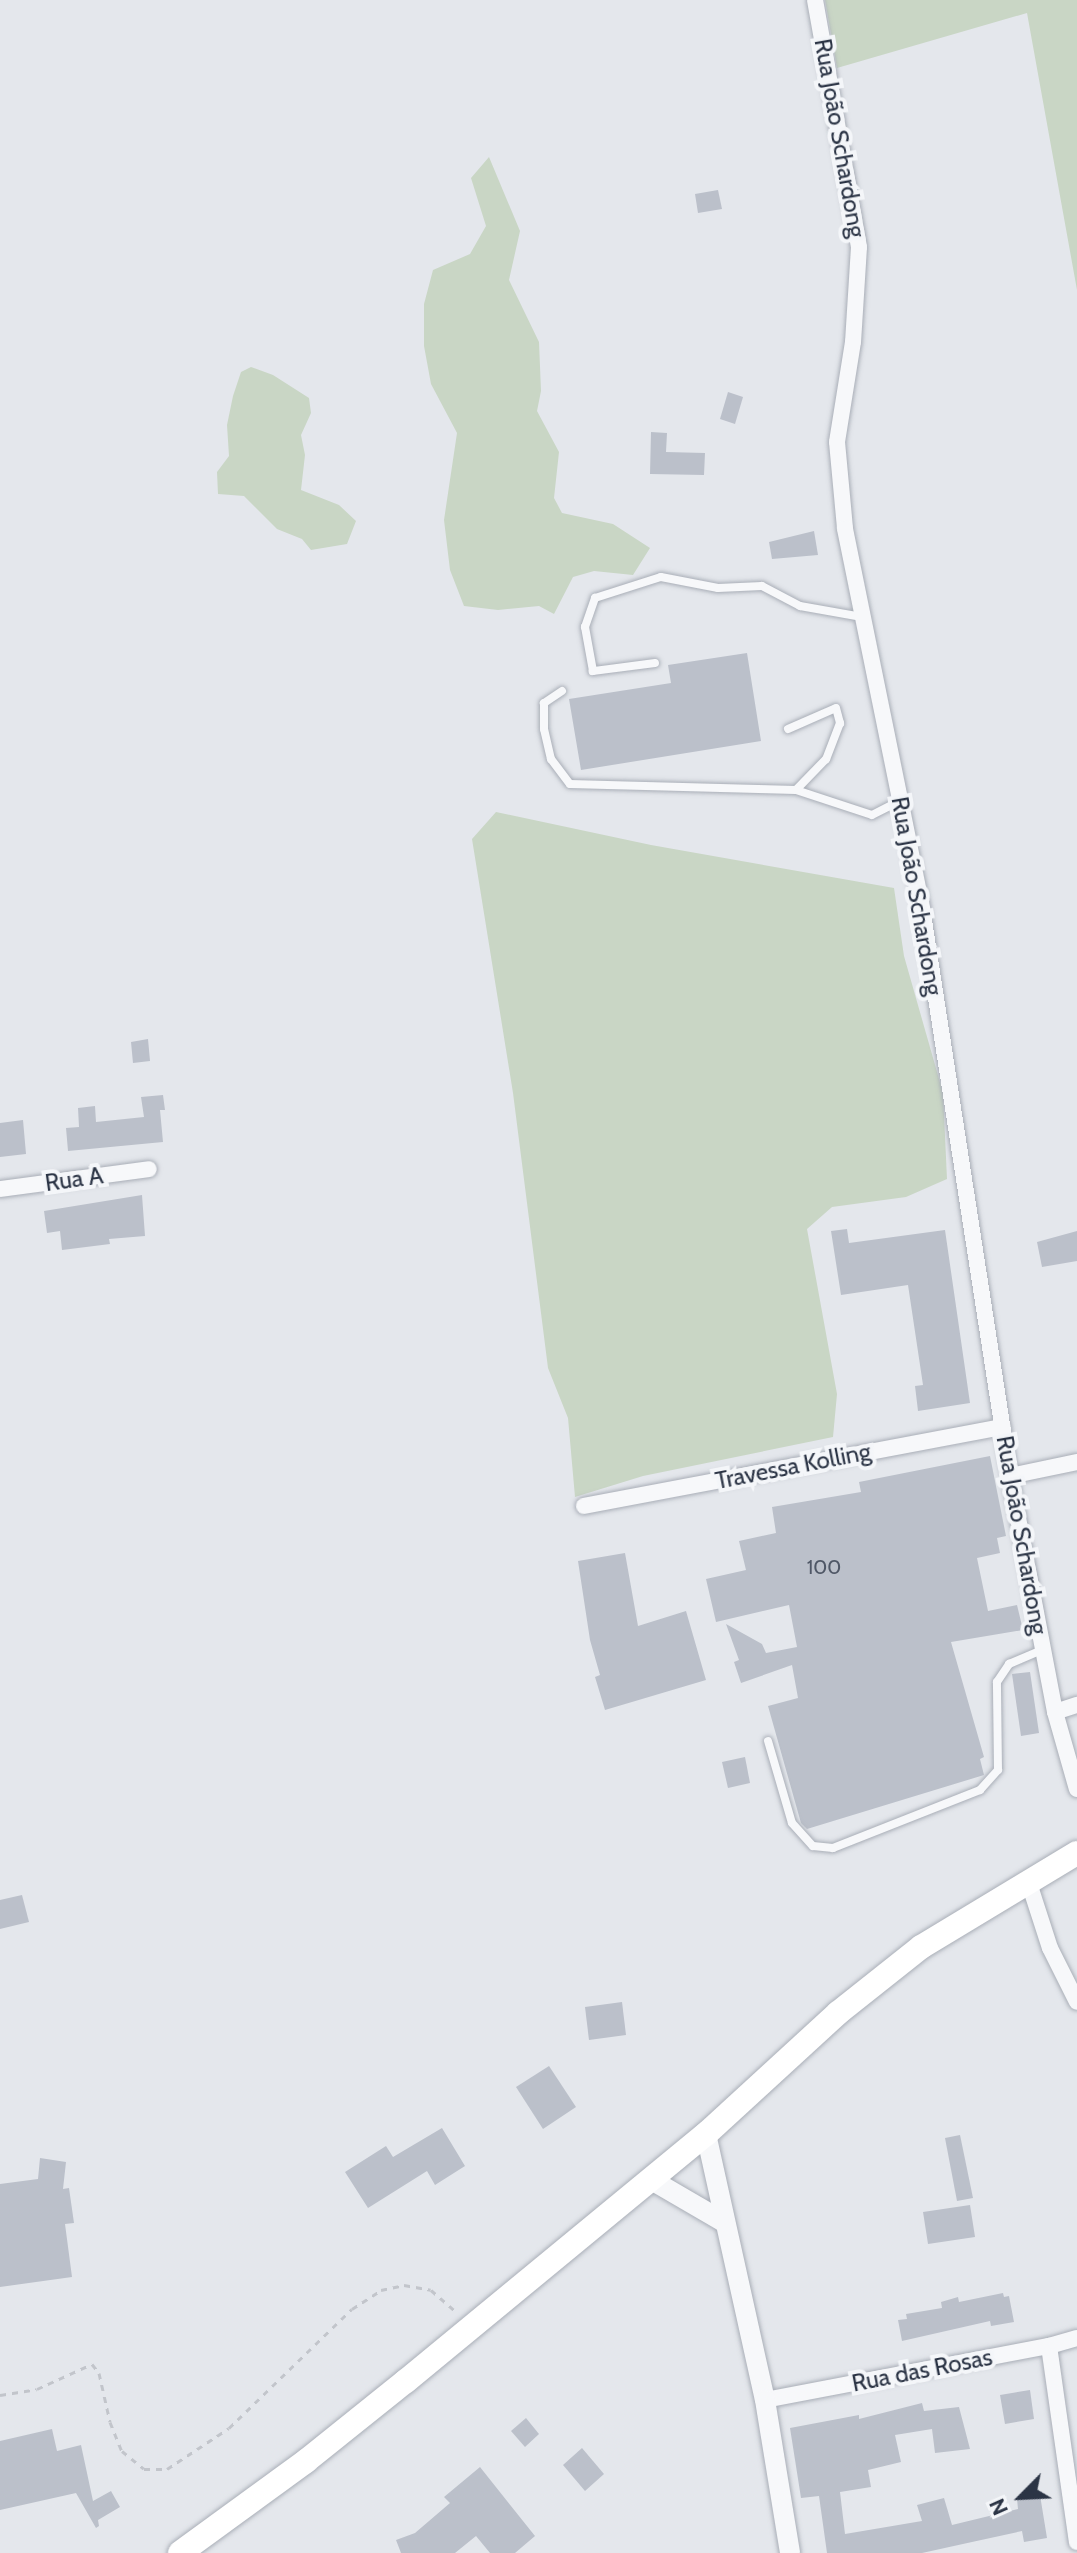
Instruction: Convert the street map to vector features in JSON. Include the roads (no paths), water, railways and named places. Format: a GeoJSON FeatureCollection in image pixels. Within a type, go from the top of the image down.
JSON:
{"type":"FeatureCollection","features":[{"type":"Feature","properties":{"kind":"main road"},"geometry":{"type":"LineString","coordinates":[[180,2553],[306,2461],[706,2134],[849,2003],[921,1947],[1077,1853]]}},
{"type":"Feature","properties":{"kind":"street","name":"Rua João Schardong"},"geometry":{"type":"LineString","coordinates":[[815,0],[859,247],[853,342],[837,442],[845,529],[926,930],[1010,1476],[1055,1712],[1077,1789]]}},
{"type":"Feature","properties":{"kind":"street","name":"Rua A"},"geometry":{"type":"LineString","coordinates":[[0,1189],[149,1169]]}},
{"type":"Feature","properties":{"kind":"street","name":"Travessa Kolling"},"geometry":{"type":"LineString","coordinates":[[584,1506],[1003,1427]]}},
{"type":"Feature","properties":{"kind":"street"},"geometry":{"type":"LineString","coordinates":[[1010,1476],[1077,1462]]}},
{"type":"Feature","properties":{"kind":"street"},"geometry":{"type":"LineString","coordinates":[[1055,1712],[1077,1705]]}},
{"type":"Feature","properties":{"kind":"street"},"geometry":{"type":"LineString","coordinates":[[1028,1880],[1050,1948],[1077,2002]]}},
{"type":"Feature","properties":{"kind":"street"},"geometry":{"type":"LineString","coordinates":[[706,2134],[765,2400],[790,2553]]}},
{"type":"Feature","properties":{"kind":"street"},"geometry":{"type":"LineString","coordinates":[[650,2179],[724,2222]]}},
{"type":"Feature","properties":{"kind":"street","name":"Rua das Rosas"},"geometry":{"type":"LineString","coordinates":[[765,2400],[1077,2338]]}},
{"type":"Feature","properties":{"kind":"street"},"geometry":{"type":"LineString","coordinates":[[1049,2346],[1077,2542]]}},
{"type":"Feature","properties":{"kind":"lane"},"geometry":{"type":"LineString","coordinates":[[655,663],[593,671],[585,627],[595,598],[661,577],[718,588],[762,586],[800,606],[863,617]]}},
{"type":"Feature","properties":{"kind":"lane"},"geometry":{"type":"LineString","coordinates":[[562,691],[544,703],[544,729],[551,759],[570,784],[796,790],[872,815],[900,800]]}},
{"type":"Feature","properties":{"kind":"lane"},"geometry":{"type":"LineString","coordinates":[[788,729],[836,708],[840,723],[826,759],[796,790]]}},
{"type":"Feature","properties":{"kind":"lane"},"geometry":{"type":"LineString","coordinates":[[768,1741],[792,1823],[813,1846],[833,1848],[980,1790],[998,1770],[997,1682],[1009,1664],[1043,1650]]}}]}
